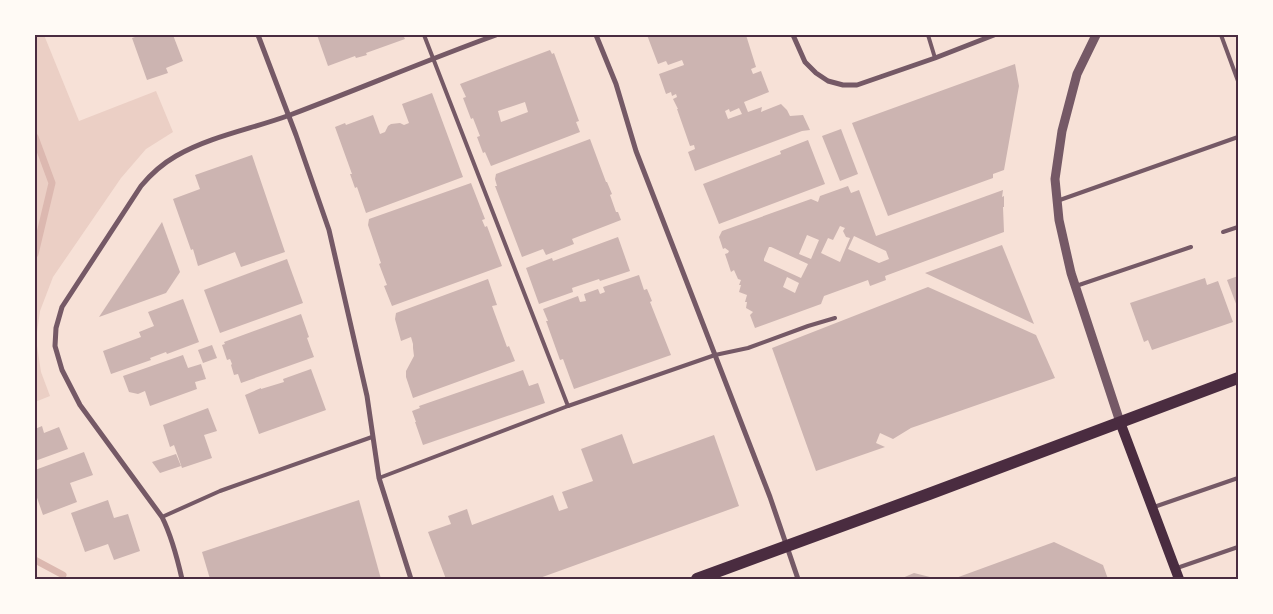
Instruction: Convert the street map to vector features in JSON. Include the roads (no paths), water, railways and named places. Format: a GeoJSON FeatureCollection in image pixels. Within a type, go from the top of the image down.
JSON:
{"type":"FeatureCollection","features":[{"type":"Feature","properties":{"kind":"main road"},"geometry":{"type":"LineString","coordinates":[[697,579],[1238,378]]}},
{"type":"Feature","properties":{"kind":"main road"},"geometry":{"type":"LineString","coordinates":[[1120,422],[1179,579]]}},
{"type":"Feature","properties":{"kind":"street"},"geometry":{"type":"LineString","coordinates":[[258,35],[329,230],[364,381],[379,478],[412,579]]}},
{"type":"Feature","properties":{"kind":"street"},"geometry":{"type":"LineString","coordinates":[[182,579],[174,547],[162,517],[80,405],[62,370],[55,346],[56,328],[62,307],[141,186],[154,172],[176,156],[202,143],[288,115],[432,58],[496,35]]}},
{"type":"Feature","properties":{"kind":"street"},"geometry":{"type":"LineString","coordinates":[[596,35],[616,84],[636,151],[770,497],[798,579]]}},
{"type":"Feature","properties":{"kind":"street"},"geometry":{"type":"LineString","coordinates":[[793,35],[806,62],[816,73],[828,81],[843,84],[857,84],[935,58],[994,35]]}},
{"type":"Feature","properties":{"kind":"street"},"geometry":{"type":"LineString","coordinates":[[1096,35],[1077,74],[1062,131],[1056,179],[1057,201],[1059,220],[1076,286],[1120,422]]}},
{"type":"Feature","properties":{"kind":"lane"},"geometry":{"type":"LineString","coordinates":[[424,35],[568,406]]}},
{"type":"Feature","properties":{"kind":"lane"},"geometry":{"type":"LineString","coordinates":[[928,35],[935,58]]}},
{"type":"Feature","properties":{"kind":"lane"},"geometry":{"type":"LineString","coordinates":[[1221,35],[1238,81]]}},
{"type":"Feature","properties":{"kind":"lane"},"geometry":{"type":"LineString","coordinates":[[1057,201],[1238,137]]}},
{"type":"Feature","properties":{"kind":"lane"},"geometry":{"type":"LineString","coordinates":[[1223,232],[1238,227]]}},
{"type":"Feature","properties":{"kind":"lane"},"geometry":{"type":"LineString","coordinates":[[1076,286],[1191,247]]}},
{"type":"Feature","properties":{"kind":"lane"},"geometry":{"type":"LineString","coordinates":[[379,478],[568,406],[715,355],[748,348],[835,318]]}},
{"type":"Feature","properties":{"kind":"lane"},"geometry":{"type":"LineString","coordinates":[[162,517],[220,491],[372,437]]}},
{"type":"Feature","properties":{"kind":"lane"},"geometry":{"type":"LineString","coordinates":[[1152,507],[1238,478]]}},
{"type":"Feature","properties":{"kind":"lane"},"geometry":{"type":"LineString","coordinates":[[1175,569],[1238,547]]}},
{"type":"Feature","properties":{"kind":"waterway"},"geometry":{"type":"LineString","coordinates":[[35,137],[52,183],[35,254]]}},
{"type":"Feature","properties":{"kind":"waterway"},"geometry":{"type":"LineString","coordinates":[[35,560],[63,575]]}}]}
